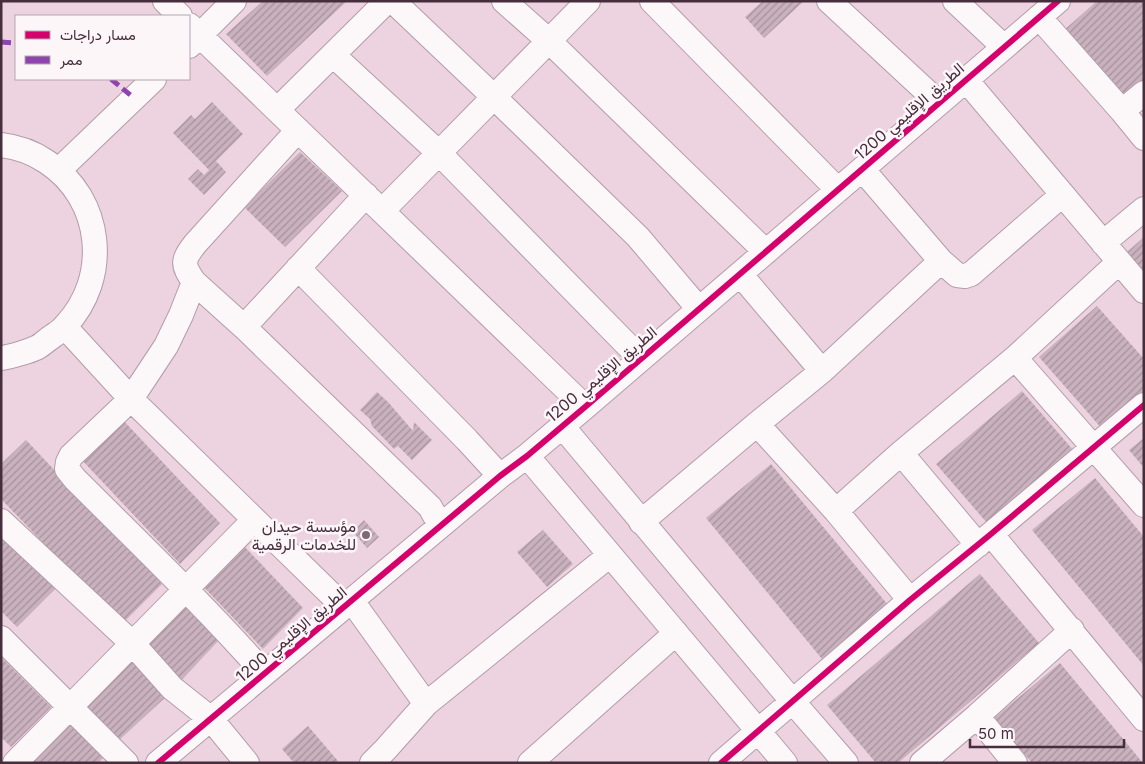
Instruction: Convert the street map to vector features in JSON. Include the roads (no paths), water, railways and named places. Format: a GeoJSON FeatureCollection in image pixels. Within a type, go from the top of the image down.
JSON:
{"type":"FeatureCollection","features":[{"type":"Feature","properties":{"kind":"street"},"geometry":{"type":"LineString","coordinates":[[165,1],[179,15]]}},
{"type":"Feature","properties":{"kind":"street"},"geometry":{"type":"LineString","coordinates":[[234,1],[192,35],[278,109],[585,407]]}},
{"type":"Feature","properties":{"kind":"street"},"geometry":{"type":"LineString","coordinates":[[278,109],[387,1]]}},
{"type":"Feature","properties":{"kind":"street"},"geometry":{"type":"LineString","coordinates":[[393,1],[494,96],[638,237],[699,309]]}},
{"type":"Feature","properties":{"kind":"street"},"geometry":{"type":"LineString","coordinates":[[504,1],[549,41],[766,252]]}},
{"type":"Feature","properties":{"kind":"street"},"geometry":{"type":"LineString","coordinates":[[244,327],[298,268],[374,203],[439,153],[588,1]]}},
{"type":"Feature","properties":{"kind":"street"},"geometry":{"type":"LineString","coordinates":[[829,1],[939,103]]}},
{"type":"Feature","properties":{"kind":"street"},"geometry":{"type":"LineString","coordinates":[[955,1],[1004,47]]}},
{"type":"Feature","properties":{"kind":"street","name":"الطريق الإقليمي 1200"},"geometry":{"type":"LineString","coordinates":[[158,763],[440,525],[585,407],[1058,1]]}},
{"type":"Feature","properties":{"kind":"street"},"geometry":{"type":"LineString","coordinates":[[656,3],[838,190]]}},
{"type":"Feature","properties":{"kind":"street"},"geometry":{"type":"LineString","coordinates":[[1040,17],[1144,138]]}},
{"type":"Feature","properties":{"kind":"street"},"geometry":{"type":"LineString","coordinates":[[333,55],[439,153],[641,359]]}},
{"type":"Feature","properties":{"kind":"street"},"geometry":{"type":"LineString","coordinates":[[59,170],[153,80]]}},
{"type":"Feature","properties":{"kind":"street"},"geometry":{"type":"LineString","coordinates":[[966,80],[1144,291]]}},
{"type":"Feature","properties":{"kind":"street"},"geometry":{"type":"LineString","coordinates":[[1122,111],[1144,93]]}},
{"type":"Feature","properties":{"kind":"street"},"geometry":{"type":"LineString","coordinates":[[298,130],[195,244],[187,255],[184,264],[194,282],[244,327],[430,507],[440,525]]}},
{"type":"Feature","properties":{"kind":"street"},"geometry":{"type":"LineString","coordinates":[[1,145],[11,146],[36,155],[59,170],[78,192],[91,218],[96,247],[93,276],[82,304],[65,327],[36,348],[1,358]]}},
{"type":"Feature","properties":{"kind":"street"},"geometry":{"type":"LineString","coordinates":[[862,169],[941,262],[957,275],[965,276],[971,274],[1062,195]]}},
{"type":"Feature","properties":{"kind":"street"},"geometry":{"type":"LineString","coordinates":[[1103,243],[1144,209]]}},
{"type":"Feature","properties":{"kind":"street"},"geometry":{"type":"LineString","coordinates":[[641,522],[822,371],[941,262]]}},
{"type":"Feature","properties":{"kind":"street"},"geometry":{"type":"LineString","coordinates":[[836,511],[901,453],[1015,358],[1119,262]]}},
{"type":"Feature","properties":{"kind":"street"},"geometry":{"type":"LineString","coordinates":[[298,268],[500,476]]}},
{"type":"Feature","properties":{"kind":"street"},"geometry":{"type":"LineString","coordinates":[[740,274],[822,371]]}},
{"type":"Feature","properties":{"kind":"street"},"geometry":{"type":"LineString","coordinates":[[194,282],[166,346],[131,399],[71,456],[67,469],[227,631],[264,673]]}},
{"type":"Feature","properties":{"kind":"street"},"geometry":{"type":"LineString","coordinates":[[65,327],[131,399],[254,520],[348,604],[426,704]]}},
{"type":"Feature","properties":{"kind":"street"},"geometry":{"type":"LineString","coordinates":[[1015,358],[1144,505]]}},
{"type":"Feature","properties":{"kind":"street"},"geometry":{"type":"LineString","coordinates":[[721,763],[910,600],[1144,405]]}},
{"type":"Feature","properties":{"kind":"street"},"geometry":{"type":"LineString","coordinates":[[757,424],[836,511],[910,600]]}},
{"type":"Feature","properties":{"kind":"street"},"geometry":{"type":"LineString","coordinates":[[562,426],[846,763]]}},
{"type":"Feature","properties":{"kind":"street"},"geometry":{"type":"LineString","coordinates":[[901,453],[1072,630],[1144,718]]}},
{"type":"Feature","properties":{"kind":"street"},"geometry":{"type":"LineString","coordinates":[[527,456],[785,763]]}},
{"type":"Feature","properties":{"kind":"street"},"geometry":{"type":"LineString","coordinates":[[15,763],[254,520]]}},
{"type":"Feature","properties":{"kind":"street"},"geometry":{"type":"LineString","coordinates":[[1,521],[132,643],[172,688],[211,719],[248,763]]}},
{"type":"Feature","properties":{"kind":"street"},"geometry":{"type":"LineString","coordinates":[[372,763],[386,750],[426,704],[610,555]]}},
{"type":"Feature","properties":{"kind":"street"},"geometry":{"type":"LineString","coordinates":[[922,763],[1072,630]]}},
{"type":"Feature","properties":{"kind":"street"},"geometry":{"type":"LineString","coordinates":[[530,763],[676,633]]}},
{"type":"Feature","properties":{"kind":"street"},"geometry":{"type":"LineString","coordinates":[[1,638],[126,763]]}},
{"type":"Feature","properties":{"kind":"street"},"geometry":{"type":"LineString","coordinates":[[977,716],[1016,763]]}},
{"type":"Feature","properties":{"kind":"street"},"geometry":{"type":"LineString","coordinates":[[1,760],[4,763]]}},
{"type":"Feature","properties":{"kind":"place","name":"مؤسسة حيدان للخدمات الرقمية"},"geometry":{"type":"Point","coordinates":[366,535]}}]}
